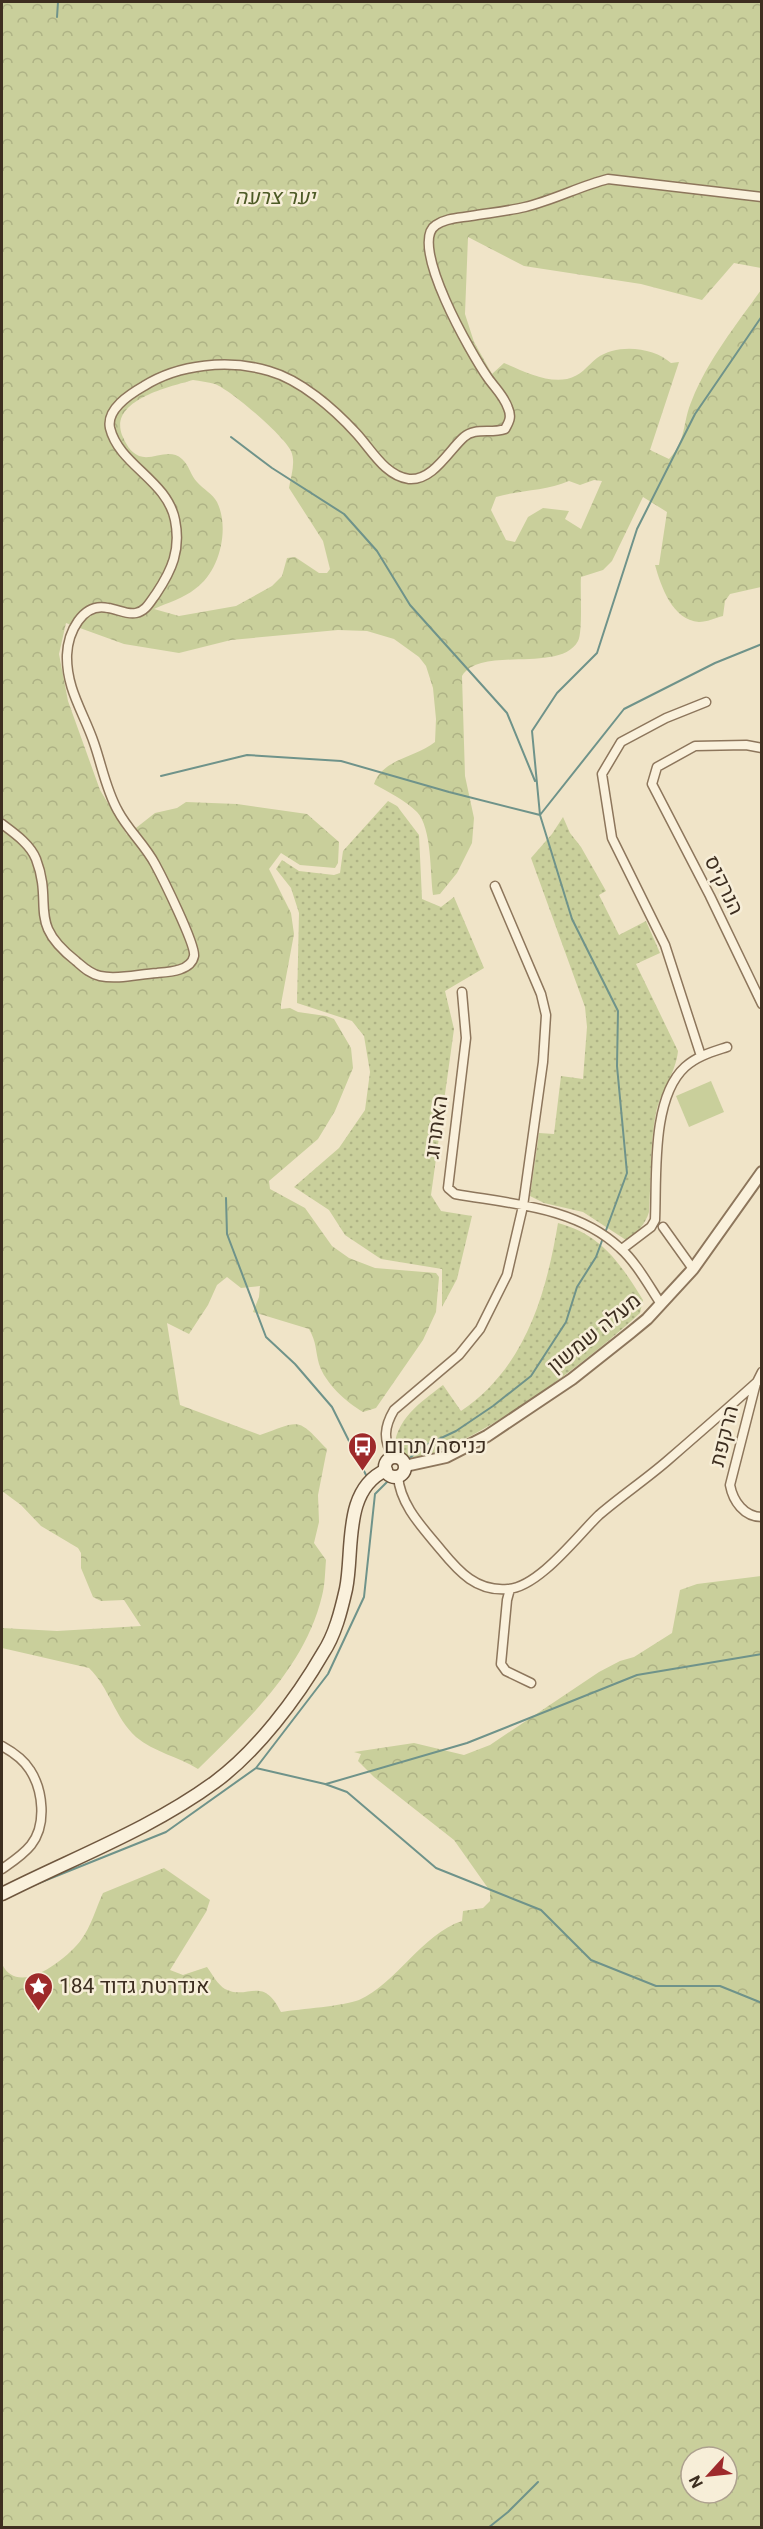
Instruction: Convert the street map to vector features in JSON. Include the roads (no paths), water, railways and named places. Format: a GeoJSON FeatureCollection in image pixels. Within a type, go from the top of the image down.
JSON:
{"type":"FeatureCollection","features":[{"type":"Feature","properties":{"kind":"main road"},"geometry":{"type":"LineString","coordinates":[[393,1457],[401,1459],[402,1471],[391,1475],[386,1470],[387,1462],[393,1457]]}},
{"type":"Feature","properties":{"kind":"main road"},"geometry":{"type":"LineString","coordinates":[[2,1894],[176,1808],[217,1781],[277,1721],[324,1653],[331,1638],[346,1588],[354,1514],[366,1488],[376,1474],[386,1470]]}},
{"type":"Feature","properties":{"kind":"street"},"geometry":{"type":"LineString","coordinates":[[2,824],[25,843],[37,861],[44,923],[51,938],[62,951],[88,971],[110,977],[169,972],[185,968],[191,963],[194,951],[167,889],[154,862],[118,812],[107,788],[93,740],[74,699],[68,676],[67,652],[72,633],[80,617],[89,609],[96,607],[131,614],[138,613],[147,607],[170,574],[175,561],[177,529],[173,512],[164,494],[122,452],[109,426],[111,416],[120,402],[146,384],[204,365],[232,365],[269,371],[293,381],[321,402],[355,432],[390,471],[404,479],[417,479],[451,452],[465,435],[476,430],[494,433],[505,429],[510,420],[509,409],[487,378],[453,318],[444,297],[428,245],[429,231],[435,225],[449,219],[527,207],[590,183],[608,179],[762,197]]}},
{"type":"Feature","properties":{"kind":"street"},"geometry":{"type":"LineString","coordinates":[[700,1056],[665,945],[612,838],[602,774],[621,742],[666,718],[706,702]]}},
{"type":"Feature","properties":{"kind":"street","name":"הנרקיס"},"geometry":{"type":"LineString","coordinates":[[762,748],[746,745],[695,746],[657,767],[652,784],[762,1004]]}},
{"type":"Feature","properties":{"kind":"street"},"geometry":{"type":"LineString","coordinates":[[393,1457],[386,1445],[387,1422],[394,1410],[459,1355],[480,1329],[507,1275],[523,1206],[543,1062],[546,1015],[541,994],[495,886]]}},
{"type":"Feature","properties":{"kind":"street","name":"האתרוג"},"geometry":{"type":"LineString","coordinates":[[462,992],[466,1038],[448,1188],[455,1194],[523,1206]]}},
{"type":"Feature","properties":{"kind":"street"},"geometry":{"type":"LineString","coordinates":[[622,1249],[651,1227],[656,1220],[659,1135],[666,1098],[684,1068],[700,1056],[727,1047]]}},
{"type":"Feature","properties":{"kind":"street","name":"מעלה שמשון"},"geometry":{"type":"LineString","coordinates":[[402,1471],[463,1450],[516,1418],[613,1347],[661,1304],[693,1269],[762,1172]]}},
{"type":"Feature","properties":{"kind":"street"},"geometry":{"type":"LineString","coordinates":[[523,1206],[584,1222],[622,1249],[661,1304]]}},
{"type":"Feature","properties":{"kind":"street"},"geometry":{"type":"LineString","coordinates":[[663,1227],[693,1269]]}},
{"type":"Feature","properties":{"kind":"street"},"geometry":{"type":"LineString","coordinates":[[402,1471],[399,1489],[406,1503],[458,1570],[478,1585],[510,1589],[523,1584],[548,1567],[599,1515],[666,1462],[757,1382],[762,1372]]}},
{"type":"Feature","properties":{"kind":"street","name":"הרקפת"},"geometry":{"type":"LineString","coordinates":[[757,1382],[730,1485],[732,1496],[744,1511],[754,1517],[762,1517]]}},
{"type":"Feature","properties":{"kind":"street"},"geometry":{"type":"LineString","coordinates":[[510,1589],[501,1664],[506,1671],[531,1683]]}},
{"type":"Feature","properties":{"kind":"street"},"geometry":{"type":"LineString","coordinates":[[2,1746],[29,1769],[37,1785],[41,1805],[40,1827],[32,1844],[2,1869]]}},
{"type":"Feature","properties":{"kind":"waterway"},"geometry":{"type":"LineString","coordinates":[[57,17],[58,2]]}},
{"type":"Feature","properties":{"kind":"waterway"},"geometry":{"type":"LineString","coordinates":[[605,1233],[627,1173],[617,1066],[618,1011],[572,919],[540,815],[532,731],[557,693],[597,653],[637,529],[695,414],[762,316]]}},
{"type":"Feature","properties":{"kind":"waterway"},"geometry":{"type":"LineString","coordinates":[[231,437],[272,468],[344,514],[377,551],[410,605],[507,713],[535,781]]}},
{"type":"Feature","properties":{"kind":"waterway"},"geometry":{"type":"LineString","coordinates":[[161,776],[247,755],[341,761],[540,815],[624,709],[715,663],[762,644]]}},
{"type":"Feature","properties":{"kind":"waterway"},"geometry":{"type":"LineString","coordinates":[[226,1198],[227,1234],[266,1337],[295,1364],[332,1407],[367,1477]]}},
{"type":"Feature","properties":{"kind":"waterway"},"geometry":{"type":"LineString","coordinates":[[408,1460],[420,1448],[456,1431],[493,1406],[531,1376],[566,1322],[577,1287],[596,1257],[603,1238]]}},
{"type":"Feature","properties":{"kind":"waterway"},"geometry":{"type":"LineString","coordinates":[[29,1887],[166,1832],[256,1768],[328,1674],[364,1597],[375,1494],[402,1467]]}},
{"type":"Feature","properties":{"kind":"waterway"},"geometry":{"type":"LineString","coordinates":[[326,1784],[467,1743],[637,1675],[762,1654]]}},
{"type":"Feature","properties":{"kind":"waterway"},"geometry":{"type":"LineString","coordinates":[[256,1768],[325,1784],[347,1792],[436,1868],[541,1910],[591,1960],[656,1986],[720,1986],[762,2003]]}},
{"type":"Feature","properties":{"kind":"waterway"},"geometry":{"type":"LineString","coordinates":[[488,2528],[538,2482]]}},
{"type":"Feature","properties":{"kind":"place","name":"כניסה/תרום"},"geometry":{"type":"Point","coordinates":[363,1472]}},
{"type":"Feature","properties":{"kind":"place","name":"אנדרטת גדוד 184"},"geometry":{"type":"Point","coordinates":[38,2012]}},
{"type":"Feature","properties":{"kind":"park label","name":"יער צרעה"},"geometry":{"type":"Point","coordinates":[275,197]}}]}
